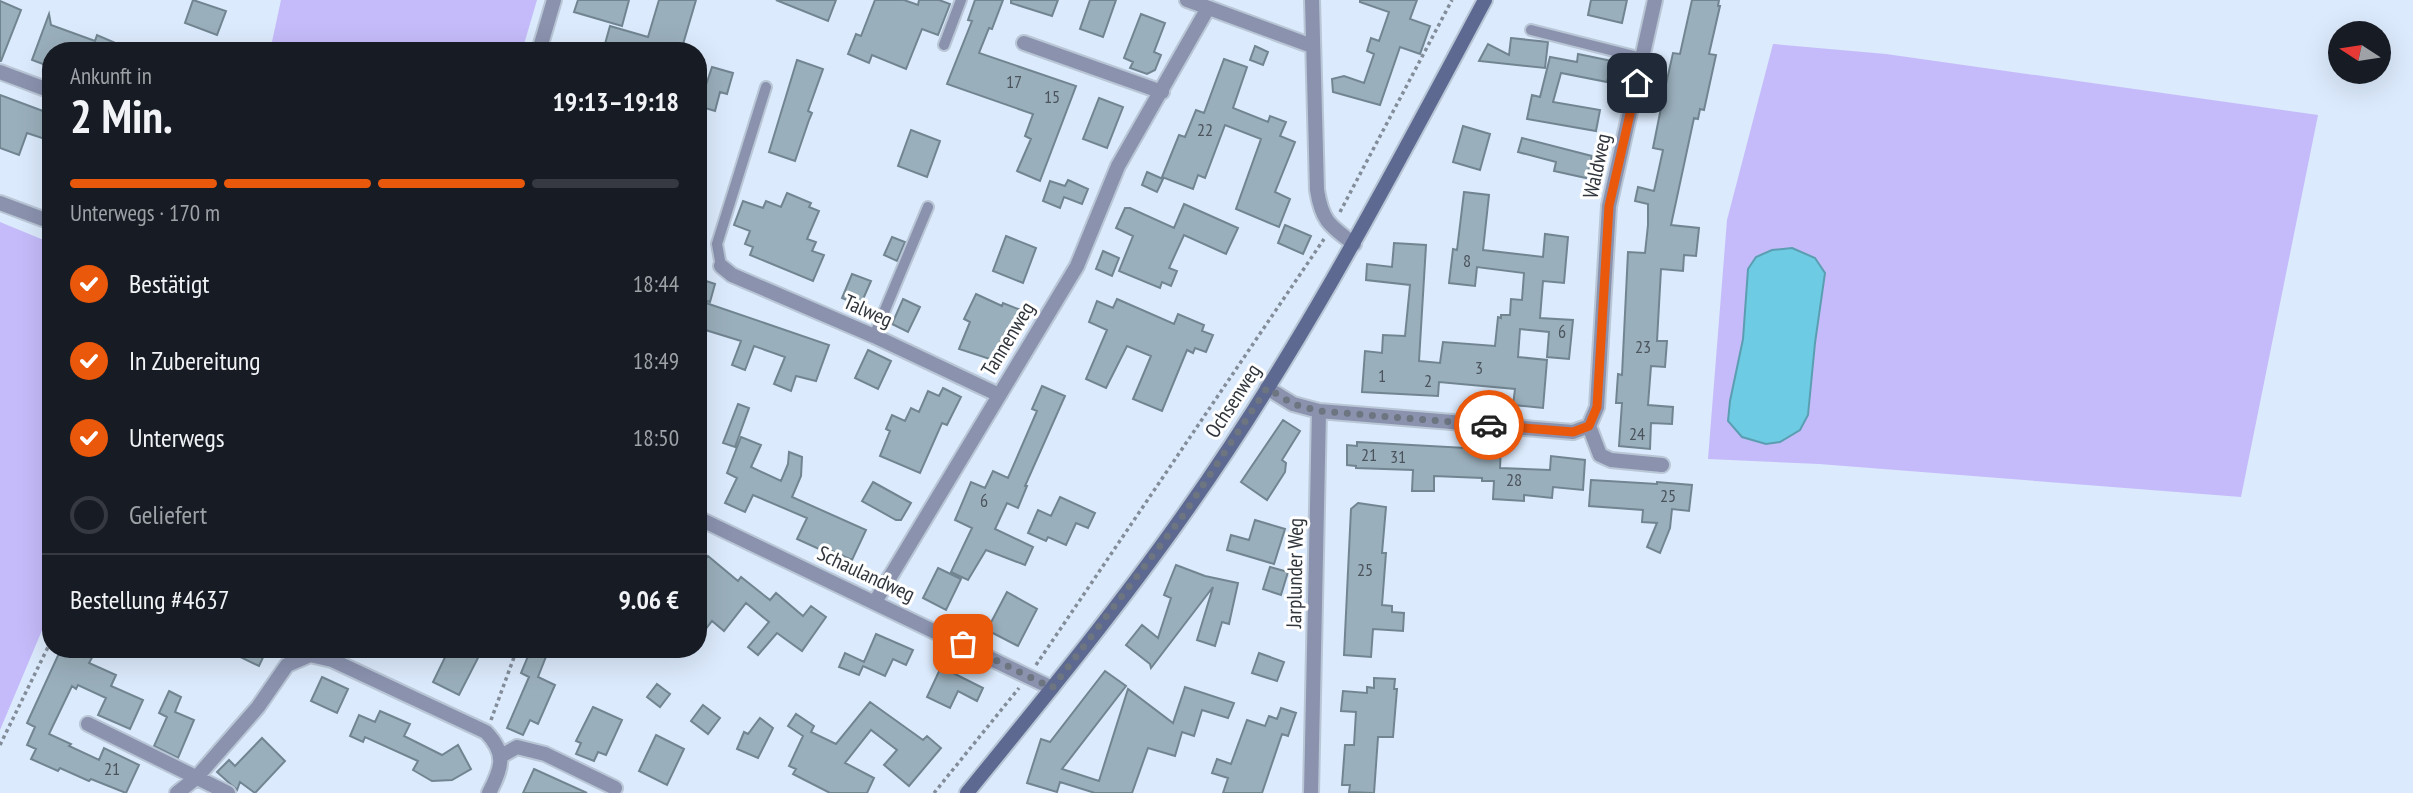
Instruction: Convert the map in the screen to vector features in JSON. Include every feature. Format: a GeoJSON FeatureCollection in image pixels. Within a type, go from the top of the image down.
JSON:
{"type":"FeatureCollection","features":[{"type":"Feature","properties":{"kind":"main road","name":"Ochsenweg"},"geometry":{"type":"LineString","coordinates":[[967,793],[1052,688],[1182,517],[1267,388],[1353,244],[1485,0]]}},
{"type":"Feature","properties":{"kind":"street"},"geometry":{"type":"LineString","coordinates":[[542,42],[554,0]]}},
{"type":"Feature","properties":{"kind":"street"},"geometry":{"type":"LineString","coordinates":[[1186,0],[1312,46]]}},
{"type":"Feature","properties":{"kind":"street"},"geometry":{"type":"LineString","coordinates":[[1312,0],[1317,190],[1321,212],[1332,228],[1353,244]]}},
{"type":"Feature","properties":{"kind":"street","name":"Waldweg"},"geometry":{"type":"LineString","coordinates":[[1589,426],[1597,407],[1609,206],[1655,0]]}},
{"type":"Feature","properties":{"kind":"street","name":"Tannenweg"},"geometry":{"type":"LineString","coordinates":[[875,601],[1077,266],[1118,166],[1208,8]]}},
{"type":"Feature","properties":{"kind":"street"},"geometry":{"type":"LineString","coordinates":[[1024,43],[1162,92]]}},
{"type":"Feature","properties":{"kind":"street"},"geometry":{"type":"LineString","coordinates":[[0,72],[42,88]]}},
{"type":"Feature","properties":{"kind":"street"},"geometry":{"type":"LineString","coordinates":[[0,203],[42,219]]}},
{"type":"Feature","properties":{"kind":"street","name":"Talweg"},"geometry":{"type":"LineString","coordinates":[[721,266],[732,275],[874,336],[999,395]]}},
{"type":"Feature","properties":{"kind":"street"},"geometry":{"type":"LineString","coordinates":[[1267,388],[1293,404],[1319,411],[1573,432],[1589,426],[1600,455],[1611,460],[1662,465]]}},
{"type":"Feature","properties":{"kind":"street","name":"Jarplunder Weg"},"geometry":{"type":"LineString","coordinates":[[1311,793],[1319,411]]}},
{"type":"Feature","properties":{"kind":"street","name":"Schaulandweg"},"geometry":{"type":"LineString","coordinates":[[707,523],[875,601],[1052,688]]}},
{"type":"Feature","properties":{"kind":"street"},"geometry":{"type":"LineString","coordinates":[[177,793],[196,778],[258,707],[287,665],[298,658]]}},
{"type":"Feature","properties":{"kind":"street"},"geometry":{"type":"LineString","coordinates":[[326,658],[486,732],[495,742],[501,756],[498,775],[489,793]]}},
{"type":"Feature","properties":{"kind":"street"},"geometry":{"type":"LineString","coordinates":[[88,724],[228,793]]}},
{"type":"Feature","properties":{"kind":"street"},"geometry":{"type":"LineString","coordinates":[[501,756],[517,747],[545,754],[615,788]]}},
{"type":"Feature","properties":{"kind":"lane"},"geometry":{"type":"LineString","coordinates":[[944,45],[961,0]]}},
{"type":"Feature","properties":{"kind":"lane"},"geometry":{"type":"LineString","coordinates":[[1531,30],[1642,58]]}},
{"type":"Feature","properties":{"kind":"lane"},"geometry":{"type":"LineString","coordinates":[[721,266],[717,244],[766,87]]}},
{"type":"Feature","properties":{"kind":"lane"},"geometry":{"type":"LineString","coordinates":[[874,336],[928,207]]}},
{"type":"Feature","properties":{"kind":"path"},"geometry":{"type":"LineString","coordinates":[[934,793],[1029,676],[1332,228],[1452,0]]}},
{"type":"Feature","properties":{"kind":"path"},"geometry":{"type":"LineString","coordinates":[[0,745],[43,658]]}},
{"type":"Feature","properties":{"kind":"path"},"geometry":{"type":"LineString","coordinates":[[486,732],[514,658]]}},
{"type":"Feature","properties":{"kind":"shaded area"},"geometry":{"type":"Polygon","coordinates":[[[281,0],[537,0],[525,42],[272,42],[281,0]]]}},
{"type":"Feature","properties":{"kind":"shaded area"},"geometry":{"type":"Polygon","coordinates":[[[1773,44],[1886,54],[2318,115],[2241,497],[1819,464],[1708,459],[1727,220],[1773,44]],[[1748,269],[1743,339],[1730,401],[1729,421],[1808,415],[1815,343],[1748,269]]]}},
{"type":"Feature","properties":{"kind":"shaded area"},"geometry":{"type":"Polygon","coordinates":[[[0,222],[42,239],[42,630],[0,730],[0,222]]]}},
{"type":"Feature","properties":{"kind":"water"},"geometry":{"type":"Polygon","coordinates":[[[1792,248],[1815,258],[1825,273],[1808,415],[1800,430],[1780,442],[1766,444],[1742,437],[1728,421],[1730,401],[1743,339],[1748,269],[1756,257],[1772,250],[1792,248]]]}},
{"type":"Feature","properties":{"kind":"building"},"geometry":{"type":"Polygon","coordinates":[[[193,0],[226,11],[217,35],[185,23],[193,0]]]}},
{"type":"Feature","properties":{"kind":"building"},"geometry":{"type":"Polygon","coordinates":[[[578,0],[629,0],[622,26],[574,12],[578,0]]]}},
{"type":"Feature","properties":{"kind":"building"},"geometry":{"type":"Polygon","coordinates":[[[659,0],[696,0],[684,42],[606,42],[610,26],[648,37],[659,0]]]}},
{"type":"Feature","properties":{"kind":"building"},"geometry":{"type":"Polygon","coordinates":[[[776,0],[836,0],[828,21],[776,0]]]}},
{"type":"Feature","properties":{"kind":"building"},"geometry":{"type":"Polygon","coordinates":[[[875,0],[904,0],[918,5],[919,0],[939,0],[950,4],[938,35],[922,29],[906,69],[872,55],[869,63],[848,54],[856,34],[861,36],[875,0]]]}},
{"type":"Feature","properties":{"kind":"building"},"geometry":{"type":"Polygon","coordinates":[[[975,0],[1003,0],[979,53],[1076,86],[1040,181],[1017,171],[1031,139],[1025,136],[1033,114],[947,84],[972,21],[968,20],[975,0]]]}},
{"type":"Feature","properties":{"kind":"building"},"geometry":{"type":"Polygon","coordinates":[[[1011,0],[1058,0],[1052,16],[1011,3],[1011,0]]]}},
{"type":"Feature","properties":{"kind":"building"},"geometry":{"type":"Polygon","coordinates":[[[1090,0],[1116,0],[1103,37],[1080,29],[1090,0]]]}},
{"type":"Feature","properties":{"kind":"building"},"geometry":{"type":"Polygon","coordinates":[[[1360,0],[1417,0],[1410,19],[1430,26],[1420,54],[1400,47],[1380,105],[1333,92],[1332,79],[1344,76],[1364,83],[1374,54],[1367,51],[1371,38],[1379,41],[1389,12],[1360,0]]]}},
{"type":"Feature","properties":{"kind":"building"},"geometry":{"type":"Polygon","coordinates":[[[1591,0],[1627,0],[1622,23],[1588,15],[1591,0]]]}},
{"type":"Feature","properties":{"kind":"building"},"geometry":{"type":"Polygon","coordinates":[[[1692,0],[1719,0],[1720,6],[1709,54],[1716,55],[1704,110],[1700,109],[1698,119],[1694,118],[1671,225],[1699,228],[1696,256],[1684,255],[1683,271],[1661,269],[1657,341],[1667,341],[1665,367],[1651,366],[1648,405],[1673,407],[1672,424],[1651,423],[1650,449],[1619,446],[1622,403],[1616,403],[1618,374],[1622,375],[1628,252],[1645,253],[1648,225],[1648,204],[1635,201],[1638,187],[1654,191],[1663,150],[1653,148],[1673,53],[1680,54],[1692,0]]]}},
{"type":"Feature","properties":{"kind":"building"},"geometry":{"type":"Polygon","coordinates":[[[0,1],[21,10],[1,61],[0,61],[0,1]]]}},
{"type":"Feature","properties":{"kind":"building"},"geometry":{"type":"Polygon","coordinates":[[[49,14],[51,25],[95,41],[97,35],[113,42],[42,42],[42,64],[32,60],[49,14]]]}},
{"type":"Feature","properties":{"kind":"building"},"geometry":{"type":"Polygon","coordinates":[[[1141,14],[1165,23],[1154,52],[1161,55],[1155,70],[1147,74],[1130,68],[1133,62],[1124,58],[1141,14]]]}},
{"type":"Feature","properties":{"kind":"building"},"geometry":{"type":"Polygon","coordinates":[[[1511,38],[1548,42],[1545,68],[1479,61],[1488,44],[1509,55],[1511,38]]]}},
{"type":"Feature","properties":{"kind":"building"},"geometry":{"type":"Polygon","coordinates":[[[1255,46],[1268,52],[1263,65],[1250,60],[1255,46]]]}},
{"type":"Feature","properties":{"kind":"building"},"geometry":{"type":"Polygon","coordinates":[[[1578,54],[1612,61],[1607,82],[1561,73],[1553,102],[1600,110],[1596,131],[1527,119],[1532,95],[1540,97],[1550,57],[1577,62],[1578,54]]]}},
{"type":"Feature","properties":{"kind":"building"},"geometry":{"type":"Polygon","coordinates":[[[1224,59],[1247,67],[1233,108],[1268,122],[1270,116],[1286,122],[1280,136],[1295,142],[1275,192],[1290,199],[1279,227],[1236,209],[1261,139],[1225,125],[1205,178],[1198,175],[1193,189],[1162,177],[1179,135],[1185,137],[1196,110],[1204,113],[1224,59]]]}},
{"type":"Feature","properties":{"kind":"building"},"geometry":{"type":"Polygon","coordinates":[[[797,60],[823,69],[808,111],[812,113],[795,161],[769,152],[797,60]]]}},
{"type":"Feature","properties":{"kind":"building"},"geometry":{"type":"Polygon","coordinates":[[[712,67],[733,73],[727,94],[720,92],[715,111],[707,108],[707,82],[712,67]]]}},
{"type":"Feature","properties":{"kind":"building"},"geometry":{"type":"Polygon","coordinates":[[[0,95],[42,111],[42,138],[27,133],[19,155],[0,148],[0,95]]]}},
{"type":"Feature","properties":{"kind":"building"},"geometry":{"type":"Polygon","coordinates":[[[1099,98],[1123,107],[1107,148],[1083,139],[1099,98]]]}},
{"type":"Feature","properties":{"kind":"building"},"geometry":{"type":"Polygon","coordinates":[[[1463,126],[1490,134],[1480,170],[1453,162],[1463,126]]]}},
{"type":"Feature","properties":{"kind":"building"},"geometry":{"type":"Polygon","coordinates":[[[911,130],[940,141],[927,177],[898,166],[911,130]]]}},
{"type":"Feature","properties":{"kind":"building"},"geometry":{"type":"Polygon","coordinates":[[[1522,138],[1592,156],[1586,178],[1554,171],[1556,162],[1518,152],[1522,138]]]}},
{"type":"Feature","properties":{"kind":"building"},"geometry":{"type":"Polygon","coordinates":[[[1147,172],[1163,179],[1157,192],[1142,185],[1147,172]]]}},
{"type":"Feature","properties":{"kind":"building"},"geometry":{"type":"Polygon","coordinates":[[[1068,180],[1088,189],[1082,204],[1064,197],[1060,208],[1043,201],[1050,181],[1065,186],[1068,180]]]}},
{"type":"Feature","properties":{"kind":"building"},"geometry":{"type":"Polygon","coordinates":[[[1464,192],[1489,195],[1483,250],[1543,257],[1545,234],[1568,237],[1564,283],[1543,281],[1540,318],[1573,320],[1569,359],[1547,357],[1549,332],[1520,329],[1518,357],[1547,360],[1543,408],[1513,405],[1515,389],[1439,382],[1438,396],[1362,392],[1365,351],[1382,353],[1383,335],[1405,336],[1410,285],[1366,280],[1367,264],[1392,267],[1394,243],[1426,245],[1419,361],[1440,363],[1443,342],[1495,346],[1498,317],[1510,315],[1511,299],[1522,300],[1524,273],[1477,267],[1475,286],[1449,283],[1453,249],[1457,250],[1464,192]]]}},
{"type":"Feature","properties":{"kind":"building"},"geometry":{"type":"Polygon","coordinates":[[[787,193],[811,203],[809,207],[819,211],[807,239],[816,242],[812,251],[824,255],[813,281],[750,255],[753,247],[745,244],[750,231],[734,225],[743,201],[763,208],[766,201],[781,207],[787,193]]]}},
{"type":"Feature","properties":{"kind":"building"},"geometry":{"type":"Polygon","coordinates":[[[1184,204],[1238,228],[1226,254],[1184,235],[1169,268],[1177,271],[1171,286],[1162,282],[1160,288],[1119,271],[1133,236],[1116,228],[1125,208],[1174,228],[1184,204]]]}},
{"type":"Feature","properties":{"kind":"building"},"geometry":{"type":"Polygon","coordinates":[[[1285,225],[1311,236],[1303,254],[1278,243],[1285,225]]]}},
{"type":"Feature","properties":{"kind":"building"},"geometry":{"type":"Polygon","coordinates":[[[1006,236],[1036,248],[1023,283],[993,271],[1006,236]]]}},
{"type":"Feature","properties":{"kind":"building"},"geometry":{"type":"Polygon","coordinates":[[[892,237],[905,242],[897,261],[884,255],[892,237]]]}},
{"type":"Feature","properties":{"kind":"building"},"geometry":{"type":"Polygon","coordinates":[[[1103,251],[1119,258],[1112,276],[1096,269],[1103,251]]]}},
{"type":"Feature","properties":{"kind":"building"},"geometry":{"type":"Polygon","coordinates":[[[852,274],[871,281],[860,306],[842,298],[852,274]]]}},
{"type":"Feature","properties":{"kind":"building"},"geometry":{"type":"Polygon","coordinates":[[[707,281],[715,284],[710,302],[707,301],[707,281]]]}},
{"type":"Feature","properties":{"kind":"building"},"geometry":{"type":"Polygon","coordinates":[[[976,294],[1002,306],[1003,303],[1023,311],[1013,335],[1005,332],[993,360],[959,349],[970,322],[964,319],[976,294]]]}},
{"type":"Feature","properties":{"kind":"building"},"geometry":{"type":"Polygon","coordinates":[[[903,299],[920,307],[908,332],[892,324],[903,299]]]}},
{"type":"Feature","properties":{"kind":"building"},"geometry":{"type":"Polygon","coordinates":[[[1117,299],[1174,324],[1178,314],[1204,325],[1202,331],[1213,335],[1206,352],[1195,348],[1193,353],[1187,350],[1162,411],[1133,399],[1151,356],[1127,346],[1106,388],[1086,379],[1107,330],[1089,322],[1097,301],[1113,308],[1117,299]]]}},
{"type":"Feature","properties":{"kind":"building"},"geometry":{"type":"Polygon","coordinates":[[[707,303],[829,345],[816,381],[796,376],[791,391],[774,384],[785,357],[754,346],[745,370],[732,365],[741,341],[707,330],[707,303]]]}},
{"type":"Feature","properties":{"kind":"building"},"geometry":{"type":"Polygon","coordinates":[[[868,350],[891,361],[878,389],[855,378],[868,350]]]}},
{"type":"Feature","properties":{"kind":"building"},"geometry":{"type":"Polygon","coordinates":[[[1042,386],[1065,396],[1018,508],[1007,503],[995,529],[1033,547],[1025,565],[986,550],[968,580],[951,572],[972,528],[955,520],[971,482],[985,488],[993,471],[1008,478],[1037,411],[1032,409],[1042,386]]]}},
{"type":"Feature","properties":{"kind":"building"},"geometry":{"type":"Polygon","coordinates":[[[943,388],[961,397],[947,425],[942,423],[920,473],[880,456],[890,431],[886,429],[892,415],[905,421],[911,408],[919,412],[928,391],[939,396],[943,388]]]}},
{"type":"Feature","properties":{"kind":"building"},"geometry":{"type":"Polygon","coordinates":[[[738,404],[749,408],[735,447],[723,443],[738,404]]]}},
{"type":"Feature","properties":{"kind":"building"},"geometry":{"type":"Polygon","coordinates":[[[1283,420],[1300,431],[1282,460],[1286,463],[1285,472],[1267,500],[1241,482],[1283,420]]]}},
{"type":"Feature","properties":{"kind":"building"},"geometry":{"type":"Polygon","coordinates":[[[741,437],[761,445],[751,467],[781,481],[788,464],[789,452],[802,457],[801,476],[792,497],[866,530],[852,560],[797,539],[807,518],[753,495],[745,512],[725,503],[737,478],[727,473],[741,437]]]}},
{"type":"Feature","properties":{"kind":"building"},"geometry":{"type":"Polygon","coordinates":[[[1357,442],[1484,449],[1484,444],[1501,445],[1500,468],[1550,470],[1551,456],[1585,460],[1583,490],[1553,487],[1552,498],[1524,495],[1524,501],[1493,499],[1494,481],[1434,476],[1434,491],[1412,491],[1413,470],[1356,468],[1347,465],[1347,445],[1357,446],[1357,442]]]}},
{"type":"Feature","properties":{"kind":"building"},"geometry":{"type":"Polygon","coordinates":[[[1591,480],[1692,485],[1689,511],[1672,509],[1670,528],[1660,553],[1647,547],[1657,523],[1642,522],[1643,510],[1589,506],[1591,480]]]}},
{"type":"Feature","properties":{"kind":"building"},"geometry":{"type":"Polygon","coordinates":[[[873,482],[911,503],[901,520],[896,520],[862,501],[873,482]]]}},
{"type":"Feature","properties":{"kind":"building"},"geometry":{"type":"Polygon","coordinates":[[[1060,497],[1095,513],[1088,528],[1076,523],[1066,545],[1048,537],[1046,541],[1028,533],[1038,510],[1051,516],[1060,497]]]}},
{"type":"Feature","properties":{"kind":"building"},"geometry":{"type":"Polygon","coordinates":[[[1358,503],[1386,507],[1382,553],[1386,553],[1382,605],[1392,606],[1392,612],[1404,613],[1403,631],[1373,629],[1371,657],[1344,655],[1351,509],[1358,503]]]}},
{"type":"Feature","properties":{"kind":"building"},"geometry":{"type":"Polygon","coordinates":[[[1255,520],[1285,529],[1274,564],[1227,550],[1231,535],[1249,540],[1255,520]]]}},
{"type":"Feature","properties":{"kind":"building"},"geometry":{"type":"Polygon","coordinates":[[[707,557],[738,581],[741,577],[770,600],[776,593],[803,616],[811,606],[826,617],[802,651],[777,633],[758,655],[748,647],[769,622],[746,603],[724,631],[712,621],[707,627],[707,557]]]}},
{"type":"Feature","properties":{"kind":"building"},"geometry":{"type":"Polygon","coordinates":[[[1176,565],[1205,576],[1238,583],[1229,624],[1222,622],[1215,646],[1197,640],[1213,587],[1151,668],[1150,664],[1126,645],[1142,625],[1158,638],[1171,598],[1164,595],[1176,565]]]}},
{"type":"Feature","properties":{"kind":"building"},"geometry":{"type":"Polygon","coordinates":[[[1270,567],[1288,572],[1281,595],[1263,589],[1270,567]]]}},
{"type":"Feature","properties":{"kind":"building"},"geometry":{"type":"Polygon","coordinates":[[[938,568],[961,579],[946,610],[923,598],[938,568]]]}},
{"type":"Feature","properties":{"kind":"building"},"geometry":{"type":"Polygon","coordinates":[[[1007,592],[1037,609],[1018,646],[987,630],[1007,592]]]}},
{"type":"Feature","properties":{"kind":"building"},"geometry":{"type":"Polygon","coordinates":[[[876,634],[913,650],[906,665],[893,659],[885,676],[863,666],[859,675],[839,667],[845,653],[864,662],[876,634]]]}},
{"type":"Feature","properties":{"kind":"building"},"geometry":{"type":"Polygon","coordinates":[[[1259,653],[1284,662],[1277,681],[1252,673],[1259,653]]]}},
{"type":"Feature","properties":{"kind":"building"},"geometry":{"type":"Polygon","coordinates":[[[57,658],[92,658],[89,663],[116,675],[111,686],[143,700],[130,729],[98,715],[106,698],[78,685],[76,689],[72,686],[49,734],[99,760],[104,748],[139,765],[126,793],[60,768],[58,771],[31,759],[36,749],[27,745],[35,727],[27,723],[57,658]]]}},
{"type":"Feature","properties":{"kind":"building"},"geometry":{"type":"Polygon","coordinates":[[[243,658],[263,658],[259,666],[243,658]]]}},
{"type":"Feature","properties":{"kind":"building"},"geometry":{"type":"Polygon","coordinates":[[[445,658],[478,658],[459,695],[433,682],[445,658]]]}},
{"type":"Feature","properties":{"kind":"building"},"geometry":{"type":"Polygon","coordinates":[[[527,658],[545,658],[538,677],[555,685],[538,724],[530,720],[523,735],[507,728],[529,677],[521,673],[527,658]]]}},
{"type":"Feature","properties":{"kind":"building"},"geometry":{"type":"Polygon","coordinates":[[[941,667],[983,688],[977,701],[958,691],[950,708],[927,697],[941,667]]]}},
{"type":"Feature","properties":{"kind":"building"},"geometry":{"type":"Polygon","coordinates":[[[1105,671],[1126,686],[1062,769],[1099,781],[1128,689],[1173,723],[1185,687],[1234,703],[1228,718],[1202,710],[1194,736],[1182,732],[1175,756],[1148,748],[1132,793],[1095,793],[1060,782],[1057,792],[1027,783],[1041,739],[1050,742],[1105,671]]]}},
{"type":"Feature","properties":{"kind":"building"},"geometry":{"type":"Polygon","coordinates":[[[322,677],[348,689],[337,713],[311,701],[322,677]]]}},
{"type":"Feature","properties":{"kind":"building"},"geometry":{"type":"Polygon","coordinates":[[[1374,678],[1395,679],[1394,689],[1397,689],[1393,737],[1378,737],[1374,793],[1349,792],[1350,785],[1342,785],[1345,745],[1354,745],[1356,712],[1341,711],[1343,691],[1367,693],[1367,687],[1374,688],[1374,678]]]}},
{"type":"Feature","properties":{"kind":"building"},"geometry":{"type":"Polygon","coordinates":[[[657,684],[670,694],[660,707],[647,697],[657,684]]]}},
{"type":"Feature","properties":{"kind":"building"},"geometry":{"type":"Polygon","coordinates":[[[169,691],[181,697],[175,712],[194,720],[178,758],[154,746],[167,717],[159,713],[169,691]]]}},
{"type":"Feature","properties":{"kind":"building"},"geometry":{"type":"Polygon","coordinates":[[[870,702],[923,740],[927,736],[941,748],[909,786],[884,765],[897,750],[871,730],[845,763],[874,778],[867,793],[830,793],[793,774],[796,769],[789,766],[803,736],[788,726],[796,714],[814,726],[811,732],[836,744],[870,702]]]}},
{"type":"Feature","properties":{"kind":"building"},"geometry":{"type":"Polygon","coordinates":[[[703,705],[720,718],[708,734],[691,721],[703,705]]]}},
{"type":"Feature","properties":{"kind":"building"},"geometry":{"type":"Polygon","coordinates":[[[593,707],[622,720],[606,755],[598,752],[594,761],[576,754],[581,743],[576,741],[593,707]]]}},
{"type":"Feature","properties":{"kind":"building"},"geometry":{"type":"Polygon","coordinates":[[[1281,708],[1296,713],[1288,736],[1282,734],[1262,793],[1223,793],[1228,778],[1212,773],[1217,759],[1231,764],[1247,720],[1265,726],[1269,716],[1277,719],[1281,708]]]}},
{"type":"Feature","properties":{"kind":"building"},"geometry":{"type":"Polygon","coordinates":[[[380,711],[410,724],[404,736],[442,755],[458,745],[471,769],[452,780],[432,781],[413,770],[418,761],[365,737],[363,742],[350,736],[359,715],[375,722],[380,711]]]}},
{"type":"Feature","properties":{"kind":"building"},"geometry":{"type":"Polygon","coordinates":[[[760,718],[773,728],[758,758],[737,749],[744,732],[748,734],[760,718]]]}},
{"type":"Feature","properties":{"kind":"building"},"geometry":{"type":"Polygon","coordinates":[[[656,735],[684,749],[667,785],[639,771],[656,735]]]}},
{"type":"Feature","properties":{"kind":"building"},"geometry":{"type":"Polygon","coordinates":[[[262,738],[285,761],[255,793],[240,782],[237,790],[217,772],[229,760],[235,766],[262,738]]]}},
{"type":"Feature","properties":{"kind":"building"},"geometry":{"type":"Polygon","coordinates":[[[534,769],[587,793],[523,793],[534,769]]]}},
{"type":"Feature","properties":{"kind":"way so far"},"geometry":{"type":"LineString","coordinates":[[963,644],[1052,688],[1182,517],[1267,388],[1293,404],[1319,411],[1489,425]]}},
{"type":"Feature","properties":{"kind":"route"},"geometry":{"type":"LineString","coordinates":[[1489,425],[1573,432],[1589,426],[1597,407],[1609,206],[1637,83]]}}]}
